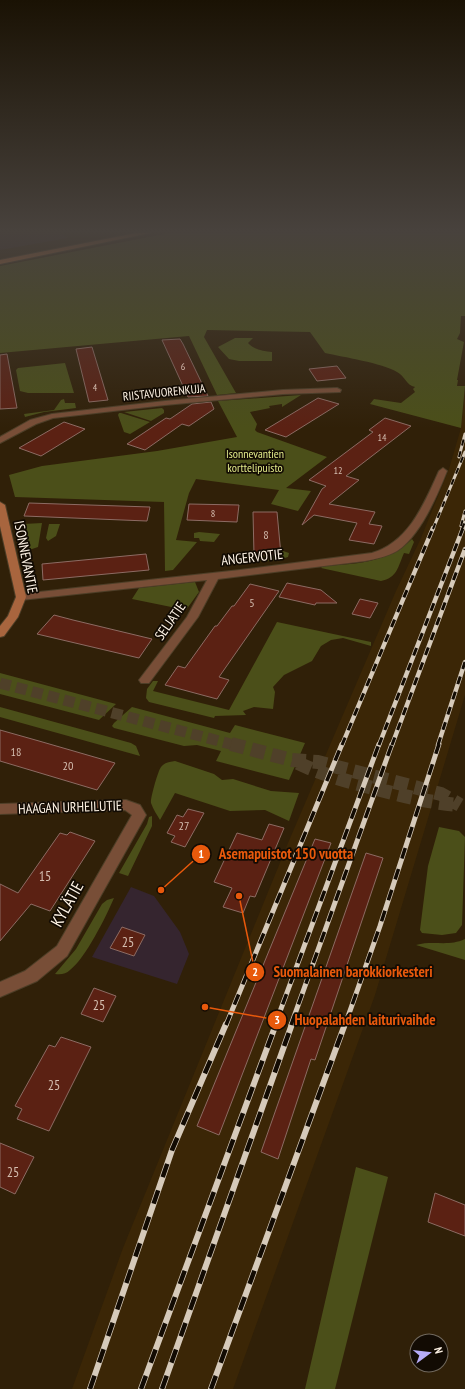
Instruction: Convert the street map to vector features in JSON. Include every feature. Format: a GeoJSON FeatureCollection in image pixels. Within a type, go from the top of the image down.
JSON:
{"type":"FeatureCollection","features":[{"type":"Feature","properties":{"kind":"street","name":"RIISTAVUORENKUJA"},"geometry":{"type":"LineString","coordinates":[[0,440],[40,419],[52,416],[164,403],[283,392],[337,390]]}},
{"type":"Feature","properties":{"kind":"street","name":"ANGERVOTIE"},"geometry":{"type":"LineString","coordinates":[[20,597],[214,576],[381,554],[392,549],[407,535],[428,502],[443,471]]}},
{"type":"Feature","properties":{"kind":"street","name":"ISONNEVANTIE"},"geometry":{"type":"LineString","coordinates":[[0,505],[20,597],[13,617],[0,634]]}},
{"type":"Feature","properties":{"kind":"street","name":"SELJATIE"},"geometry":{"type":"LineString","coordinates":[[145,680],[182,631],[208,591],[214,576]]}},
{"type":"Feature","properties":{"kind":"street","name":"HAAGAN URHEILUTIE"},"geometry":{"type":"LineString","coordinates":[[0,809],[121,805],[132,807],[138,811]]}},
{"type":"Feature","properties":{"kind":"street","name":"KYLÄTIE"},"geometry":{"type":"LineString","coordinates":[[0,990],[31,976],[62,951],[138,818],[138,811]]}},
{"type":"Feature","properties":{"kind":"shaded area"},"geometry":{"type":"Polygon","coordinates":[[[465,391],[465,695],[375,995],[233,1389],[72,1389],[123,1248],[288,843],[396,591],[421,538],[449,469],[461,428],[465,391]]]}},
{"type":"Feature","properties":{"kind":"shaded area"},"geometry":{"type":"Polygon","coordinates":[[[131,887],[154,896],[180,932],[189,954],[177,984],[92,957],[131,887]]]}},
{"type":"Feature","properties":{"kind":"green space"},"geometry":{"type":"Polygon","coordinates":[[[0,298],[465,298],[465,316],[461,316],[460,333],[457,339],[464,342],[457,380],[457,386],[465,386],[461,428],[370,404],[374,399],[401,403],[415,392],[413,389],[415,387],[412,386],[400,374],[390,369],[372,363],[325,353],[310,332],[207,330],[204,337],[236,393],[217,395],[189,336],[0,353],[0,298]]]}},
{"type":"Feature","properties":{"kind":"green space"},"geometry":{"type":"Polygon","coordinates":[[[235,338],[253,338],[248,343],[256,349],[272,352],[272,361],[239,361],[229,359],[218,347],[235,338]]]}},
{"type":"Feature","properties":{"kind":"green space"},"geometry":{"type":"Polygon","coordinates":[[[65,363],[74,393],[28,393],[20,391],[16,370],[18,368],[65,363]]]}},
{"type":"Feature","properties":{"kind":"green space","name":"Isonnevantien korttelipuisto"},"geometry":{"type":"Polygon","coordinates":[[[301,395],[282,407],[282,404],[269,406],[270,408],[250,412],[257,424],[255,430],[257,432],[327,457],[286,488],[311,491],[298,511],[271,504],[279,490],[196,479],[189,493],[176,540],[197,542],[173,570],[165,571],[164,502],[15,497],[9,475],[42,466],[157,451],[237,437],[218,401],[301,395]]]}},
{"type":"Feature","properties":{"kind":"green space"},"geometry":{"type":"Polygon","coordinates":[[[64,399],[65,403],[75,403],[76,408],[44,412],[25,417],[24,414],[54,410],[61,400],[64,399]]]}},
{"type":"Feature","properties":{"kind":"green space"},"geometry":{"type":"Polygon","coordinates":[[[162,408],[164,413],[151,421],[124,412],[162,408]]]}},
{"type":"Feature","properties":{"kind":"green space"},"geometry":{"type":"Polygon","coordinates":[[[119,413],[150,422],[130,434],[124,432],[118,415],[119,413]]]}},
{"type":"Feature","properties":{"kind":"green space"},"geometry":{"type":"Polygon","coordinates":[[[42,523],[38,547],[29,550],[24,524],[42,523]]]}},
{"type":"Feature","properties":{"kind":"green space"},"geometry":{"type":"Polygon","coordinates":[[[49,524],[60,524],[56,536],[48,541],[46,538],[49,524]]]}},
{"type":"Feature","properties":{"kind":"green space"},"geometry":{"type":"Polygon","coordinates":[[[194,533],[220,534],[214,542],[200,541],[199,538],[194,538],[194,533]]]}},
{"type":"Feature","properties":{"kind":"green space"},"geometry":{"type":"Polygon","coordinates":[[[412,539],[414,542],[409,554],[404,553],[394,575],[386,580],[381,581],[321,568],[323,566],[359,563],[382,558],[403,547],[412,539]]]}},
{"type":"Feature","properties":{"kind":"green space"},"geometry":{"type":"Polygon","coordinates":[[[280,550],[289,553],[288,557],[276,560],[259,561],[248,559],[243,556],[243,553],[254,555],[280,555],[280,550]]]}},
{"type":"Feature","properties":{"kind":"green space"},"geometry":{"type":"Polygon","coordinates":[[[195,582],[199,592],[186,610],[132,599],[139,588],[195,582]]]}},
{"type":"Feature","properties":{"kind":"green space"},"geometry":{"type":"Polygon","coordinates":[[[277,622],[371,642],[371,646],[343,638],[331,640],[321,646],[312,661],[284,675],[273,687],[275,692],[273,709],[254,707],[243,711],[246,715],[215,716],[214,718],[149,702],[146,698],[147,689],[153,681],[158,681],[153,691],[229,710],[277,622]]]}},
{"type":"Feature","properties":{"kind":"green space"},"geometry":{"type":"Polygon","coordinates":[[[0,673],[116,704],[99,720],[0,694],[0,673]]]}},
{"type":"Feature","properties":{"kind":"green space"},"geometry":{"type":"Polygon","coordinates":[[[0,707],[131,743],[136,746],[140,756],[0,717],[0,707]]]}},
{"type":"Feature","properties":{"kind":"green space"},"geometry":{"type":"Polygon","coordinates":[[[132,707],[230,733],[235,725],[305,743],[289,780],[216,761],[221,751],[197,745],[184,746],[114,728],[112,726],[114,723],[132,707]]]}},
{"type":"Feature","properties":{"kind":"green space"},"geometry":{"type":"Polygon","coordinates":[[[175,761],[214,774],[222,780],[233,779],[271,791],[299,793],[289,821],[265,810],[230,811],[175,793],[160,820],[151,803],[153,791],[161,767],[166,763],[175,761]]]}},
{"type":"Feature","properties":{"kind":"green space"},"geometry":{"type":"Polygon","coordinates":[[[152,816],[152,826],[128,876],[119,873],[147,824],[149,817],[152,816]]]}},
{"type":"Feature","properties":{"kind":"green space"},"geometry":{"type":"Polygon","coordinates":[[[439,827],[459,831],[465,837],[462,925],[456,933],[442,935],[422,933],[420,930],[428,866],[439,827]]]}},
{"type":"Feature","properties":{"kind":"green space"},"geometry":{"type":"Polygon","coordinates":[[[114,898],[101,926],[76,965],[67,972],[55,974],[76,949],[102,904],[107,900],[114,898]]]}},
{"type":"Feature","properties":{"kind":"green space"},"geometry":{"type":"Polygon","coordinates":[[[465,939],[465,960],[416,945],[429,943],[453,943],[465,939]]]}},
{"type":"Feature","properties":{"kind":"green space"},"geometry":{"type":"Polygon","coordinates":[[[356,1167],[388,1177],[335,1389],[305,1389],[356,1167]]]}},
{"type":"Feature","properties":{"kind":"building"},"geometry":{"type":"Polygon","coordinates":[[[180,339],[208,396],[188,397],[162,340],[180,339]]]}},
{"type":"Feature","properties":{"kind":"building"},"geometry":{"type":"Polygon","coordinates":[[[92,347],[108,400],[89,402],[76,349],[92,347]]]}},
{"type":"Feature","properties":{"kind":"building"},"geometry":{"type":"Polygon","coordinates":[[[7,354],[17,408],[0,409],[0,355],[7,354]]]}},
{"type":"Feature","properties":{"kind":"building"},"geometry":{"type":"Polygon","coordinates":[[[337,366],[346,378],[317,381],[309,369],[337,366]]]}},
{"type":"Feature","properties":{"kind":"building"},"geometry":{"type":"Polygon","coordinates":[[[318,398],[339,404],[286,437],[265,430],[318,398]]]}},
{"type":"Feature","properties":{"kind":"building"},"geometry":{"type":"Polygon","coordinates":[[[211,402],[214,409],[189,426],[182,424],[145,450],[127,444],[166,418],[170,419],[192,404],[211,402]]]}},
{"type":"Feature","properties":{"kind":"building"},"geometry":{"type":"Polygon","coordinates":[[[385,418],[411,426],[346,476],[359,480],[329,504],[375,512],[369,524],[382,526],[374,544],[349,540],[357,523],[314,515],[302,525],[322,489],[326,486],[309,480],[373,432],[369,430],[385,418]]]}},
{"type":"Feature","properties":{"kind":"building"},"geometry":{"type":"Polygon","coordinates":[[[64,422],[85,429],[41,456],[19,448],[64,422]]]}},
{"type":"Feature","properties":{"kind":"building"},"geometry":{"type":"Polygon","coordinates":[[[29,503],[150,507],[147,521],[24,516],[29,503]]]}},
{"type":"Feature","properties":{"kind":"building"},"geometry":{"type":"Polygon","coordinates":[[[189,504],[239,505],[237,522],[187,520],[189,504]]]}},
{"type":"Feature","properties":{"kind":"building"},"geometry":{"type":"Polygon","coordinates":[[[253,512],[277,512],[281,555],[254,555],[253,512]]]}},
{"type":"Feature","properties":{"kind":"building"},"geometry":{"type":"Polygon","coordinates":[[[146,554],[149,570],[43,580],[42,564],[146,554]]]}},
{"type":"Feature","properties":{"kind":"building"},"geometry":{"type":"Polygon","coordinates":[[[287,583],[321,590],[337,603],[316,603],[315,605],[279,597],[287,583]]]}},
{"type":"Feature","properties":{"kind":"building"},"geometry":{"type":"Polygon","coordinates":[[[250,584],[279,591],[219,677],[229,680],[217,699],[165,685],[178,666],[185,668],[215,626],[217,626],[232,606],[234,606],[250,584]]]}},
{"type":"Feature","properties":{"kind":"building"},"geometry":{"type":"Polygon","coordinates":[[[360,599],[378,603],[370,618],[352,614],[360,599]]]}},
{"type":"Feature","properties":{"kind":"building"},"geometry":{"type":"Polygon","coordinates":[[[54,615],[152,639],[139,658],[37,634],[54,615]]]}},
{"type":"Feature","properties":{"kind":"building"},"geometry":{"type":"Polygon","coordinates":[[[0,730],[115,763],[97,790],[0,761],[0,730]]]}},
{"type":"Feature","properties":{"kind":"building"},"geometry":{"type":"Polygon","coordinates":[[[188,809],[204,813],[185,847],[171,842],[175,836],[167,833],[177,815],[183,817],[188,809]]]}},
{"type":"Feature","properties":{"kind":"building"},"geometry":{"type":"Polygon","coordinates":[[[269,824],[284,828],[255,897],[250,896],[243,913],[223,907],[232,888],[214,882],[237,833],[262,840],[269,824]]]}},
{"type":"Feature","properties":{"kind":"building"},"geometry":{"type":"Polygon","coordinates":[[[70,832],[95,841],[50,911],[31,904],[0,941],[0,884],[18,893],[60,833],[67,835],[70,832]]]}},
{"type":"Feature","properties":{"kind":"building"},"geometry":{"type":"Polygon","coordinates":[[[315,839],[331,843],[219,1135],[197,1126],[315,839]]]}},
{"type":"Feature","properties":{"kind":"building"},"geometry":{"type":"Polygon","coordinates":[[[366,853],[383,858],[315,1060],[311,1059],[278,1159],[261,1152],[366,853]]]}},
{"type":"Feature","properties":{"kind":"building"},"geometry":{"type":"Polygon","coordinates":[[[122,927],[145,935],[134,956],[110,948],[122,927]]]}},
{"type":"Feature","properties":{"kind":"building"},"geometry":{"type":"Polygon","coordinates":[[[94,988],[116,996],[103,1022],[81,1014],[94,988]]]}},
{"type":"Feature","properties":{"kind":"building"},"geometry":{"type":"Polygon","coordinates":[[[61,1037],[91,1047],[49,1131],[17,1119],[22,1109],[15,1106],[49,1045],[55,1047],[61,1037]]]}},
{"type":"Feature","properties":{"kind":"building"},"geometry":{"type":"Polygon","coordinates":[[[0,1143],[34,1157],[15,1194],[0,1187],[0,1143]]]}},
{"type":"Feature","properties":{"kind":"building"},"geometry":{"type":"Polygon","coordinates":[[[435,1193],[465,1205],[465,1236],[428,1222],[435,1193]]]}},
{"type":"Feature","properties":{"kind":"tunnel"},"geometry":{"type":"LineString","coordinates":[[0,683],[234,745]]}},
{"type":"Feature","properties":{"kind":"tunnel"},"geometry":{"type":"LineString","coordinates":[[231,744],[292,760],[318,762],[441,794],[460,805]]}},
{"type":"Feature","properties":{"kind":"tunnel"},"geometry":{"type":"LineString","coordinates":[[298,763],[327,775],[347,781],[418,799],[459,805]]}},
{"type":"Feature","properties":{"kind":"railway"},"geometry":{"type":"LineString","coordinates":[[459,457],[465,434]]}},
{"type":"Feature","properties":{"kind":"railway"},"geometry":{"type":"LineString","coordinates":[[433,529],[465,452]]}},
{"type":"Feature","properties":{"kind":"railway"},"geometry":{"type":"LineString","coordinates":[[461,526],[465,511]]}},
{"type":"Feature","properties":{"kind":"railway"},"geometry":{"type":"LineString","coordinates":[[462,529],[465,522]]}},
{"type":"Feature","properties":{"kind":"railway"},"geometry":{"type":"LineString","coordinates":[[342,745],[433,528]]}},
{"type":"Feature","properties":{"kind":"railway"},"geometry":{"type":"LineString","coordinates":[[379,745],[463,528]]}},
{"type":"Feature","properties":{"kind":"railway"},"geometry":{"type":"LineString","coordinates":[[392,745],[465,549]]}},
{"type":"Feature","properties":{"kind":"railway"},"geometry":{"type":"LineString","coordinates":[[438,745],[465,662]]}},
{"type":"Feature","properties":{"kind":"railway"},"geometry":{"type":"LineString","coordinates":[[226,1025],[342,744]]}},
{"type":"Feature","properties":{"kind":"railway"},"geometry":{"type":"LineString","coordinates":[[275,1025],[379,744]]}},
{"type":"Feature","properties":{"kind":"railway"},"geometry":{"type":"LineString","coordinates":[[291,1025],[392,744]]}},
{"type":"Feature","properties":{"kind":"railway"},"geometry":{"type":"LineString","coordinates":[[345,1025],[380,926],[439,744]]}},
{"type":"Feature","properties":{"kind":"railway"},"geometry":{"type":"LineString","coordinates":[[90,1389],[172,1150],[226,1024]]}},
{"type":"Feature","properties":{"kind":"railway"},"geometry":{"type":"LineString","coordinates":[[141,1389],[276,1024]]}},
{"type":"Feature","properties":{"kind":"railway"},"geometry":{"type":"LineString","coordinates":[[162,1389],[292,1024]]}},
{"type":"Feature","properties":{"kind":"railway"},"geometry":{"type":"LineString","coordinates":[[211,1389],[345,1024]]}},
{"type":"Feature","properties":{"kind":"place","name":"Asemapuistot 150 vuotta"},"geometry":{"type":"Point","coordinates":[161,890]}},
{"type":"Feature","properties":{"kind":"place","name":"Suomalainen barokkiorkesteri"},"geometry":{"type":"Point","coordinates":[239,896]}},
{"type":"Feature","properties":{"kind":"place","name":"Huopalahden laiturivaihde"},"geometry":{"type":"Point","coordinates":[205,1007]}}]}
